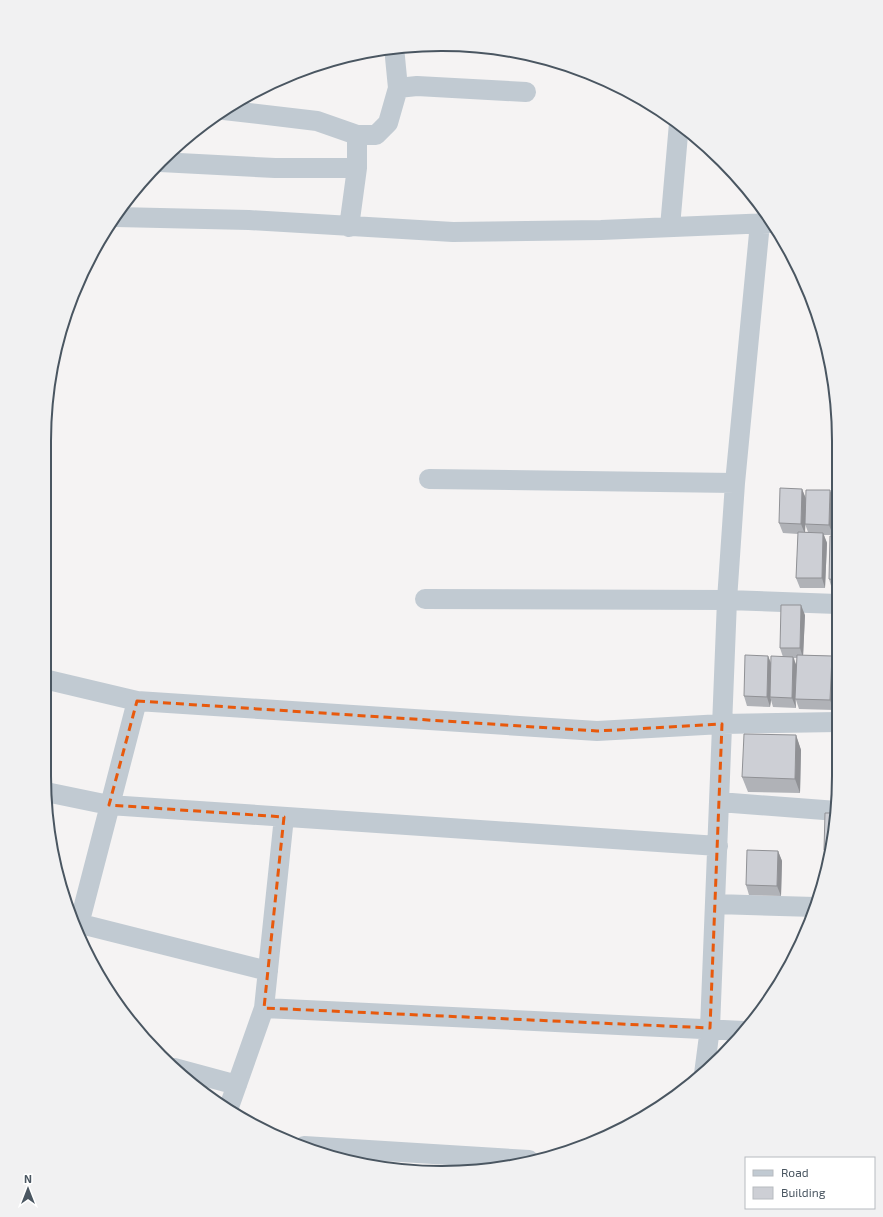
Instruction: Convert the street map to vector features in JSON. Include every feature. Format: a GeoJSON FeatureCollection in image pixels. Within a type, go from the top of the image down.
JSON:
{"type":"FeatureCollection","features":[{"type":"Feature","properties":{"kind":"street"},"geometry":{"type":"LineString","coordinates":[[234,111],[317,121],[357,135],[376,135],[388,123],[398,88],[395,54]]}},
{"type":"Feature","properties":{"kind":"street"},"geometry":{"type":"LineString","coordinates":[[398,88],[417,86],[526,92]]}},
{"type":"Feature","properties":{"kind":"street"},"geometry":{"type":"LineString","coordinates":[[670,227],[678,131]]}},
{"type":"Feature","properties":{"kind":"street"},"geometry":{"type":"LineString","coordinates":[[349,226],[357,168],[357,135]]}},
{"type":"Feature","properties":{"kind":"street"},"geometry":{"type":"LineString","coordinates":[[168,162],[276,168],[357,168]]}},
{"type":"Feature","properties":{"kind":"street"},"geometry":{"type":"LineString","coordinates":[[123,217],[249,220],[453,232],[670,227],[765,223]]}},
{"type":"Feature","properties":{"kind":"street"},"geometry":{"type":"LineString","coordinates":[[705,1063],[710,1028],[727,600],[735,484],[765,224]]}},
{"type":"Feature","properties":{"kind":"street"},"geometry":{"type":"LineString","coordinates":[[429,479],[735,484]]}},
{"type":"Feature","properties":{"kind":"street"},"geometry":{"type":"LineString","coordinates":[[425,598],[727,600],[832,604]]}},
{"type":"Feature","properties":{"kind":"street"},"geometry":{"type":"LineString","coordinates":[[51,681],[137,701],[597,731],[722,724],[832,722]]}},
{"type":"Feature","properties":{"kind":"street"},"geometry":{"type":"LineString","coordinates":[[78,918],[137,701]]}},
{"type":"Feature","properties":{"kind":"street"},"geometry":{"type":"LineString","coordinates":[[52,793],[109,805],[718,846]]}},
{"type":"Feature","properties":{"kind":"street"},"geometry":{"type":"LineString","coordinates":[[719,802],[830,811]]}},
{"type":"Feature","properties":{"kind":"street"},"geometry":{"type":"LineString","coordinates":[[230,1104],[264,1008],[284,817]]}},
{"type":"Feature","properties":{"kind":"street"},"geometry":{"type":"LineString","coordinates":[[715,904],[809,907]]}},
{"type":"Feature","properties":{"kind":"street"},"geometry":{"type":"LineString","coordinates":[[82,927],[268,971]]}},
{"type":"Feature","properties":{"kind":"street"},"geometry":{"type":"LineString","coordinates":[[264,1008],[737,1030]]}},
{"type":"Feature","properties":{"kind":"street"},"geometry":{"type":"LineString","coordinates":[[187,1072],[237,1085]]}},
{"type":"Feature","properties":{"kind":"street"},"geometry":{"type":"LineString","coordinates":[[322,1147],[513,1159]]}},
{"type":"Feature","properties":{"kind":"highlighted area"},"geometry":{"type":"Polygon","coordinates":[[[137,701],[597,731],[722,724],[710,1028],[264,1008],[284,817],[109,805],[137,701]]]}},
{"type":"Feature","properties":{"kind":"building"},"geometry":{"type":"Polygon","coordinates":[[[780,488],[802,489],[801,524],[779,523],[780,488]]]}},
{"type":"Feature","properties":{"kind":"building"},"geometry":{"type":"Polygon","coordinates":[[[806,490],[830,490],[829,525],[805,524],[806,490]]]}},
{"type":"Feature","properties":{"kind":"building"},"geometry":{"type":"Polygon","coordinates":[[[798,532],[823,533],[822,578],[796,578],[798,532]]]}},
{"type":"Feature","properties":{"kind":"building"},"geometry":{"type":"Polygon","coordinates":[[[830,536],[832,536],[832,579],[829,579],[830,536]]]}},
{"type":"Feature","properties":{"kind":"building"},"geometry":{"type":"Polygon","coordinates":[[[781,605],[801,605],[800,648],[780,648],[781,605]]]}},
{"type":"Feature","properties":{"kind":"building"},"geometry":{"type":"Polygon","coordinates":[[[745,655],[768,656],[767,697],[744,696],[745,655]]]}},
{"type":"Feature","properties":{"kind":"building"},"geometry":{"type":"Polygon","coordinates":[[[797,655],[832,656],[830,700],[795,699],[797,655]]]}},
{"type":"Feature","properties":{"kind":"building"},"geometry":{"type":"Polygon","coordinates":[[[771,656],[793,657],[792,698],[770,697],[771,656]]]}},
{"type":"Feature","properties":{"kind":"building"},"geometry":{"type":"Polygon","coordinates":[[[744,734],[796,735],[795,779],[742,777],[744,734]]]}},
{"type":"Feature","properties":{"kind":"building"},"geometry":{"type":"Polygon","coordinates":[[[825,813],[830,813],[829,826],[824,850],[825,813]]]}},
{"type":"Feature","properties":{"kind":"building"},"geometry":{"type":"Polygon","coordinates":[[[747,850],[778,851],[777,886],[746,885],[747,850]]]}}]}
